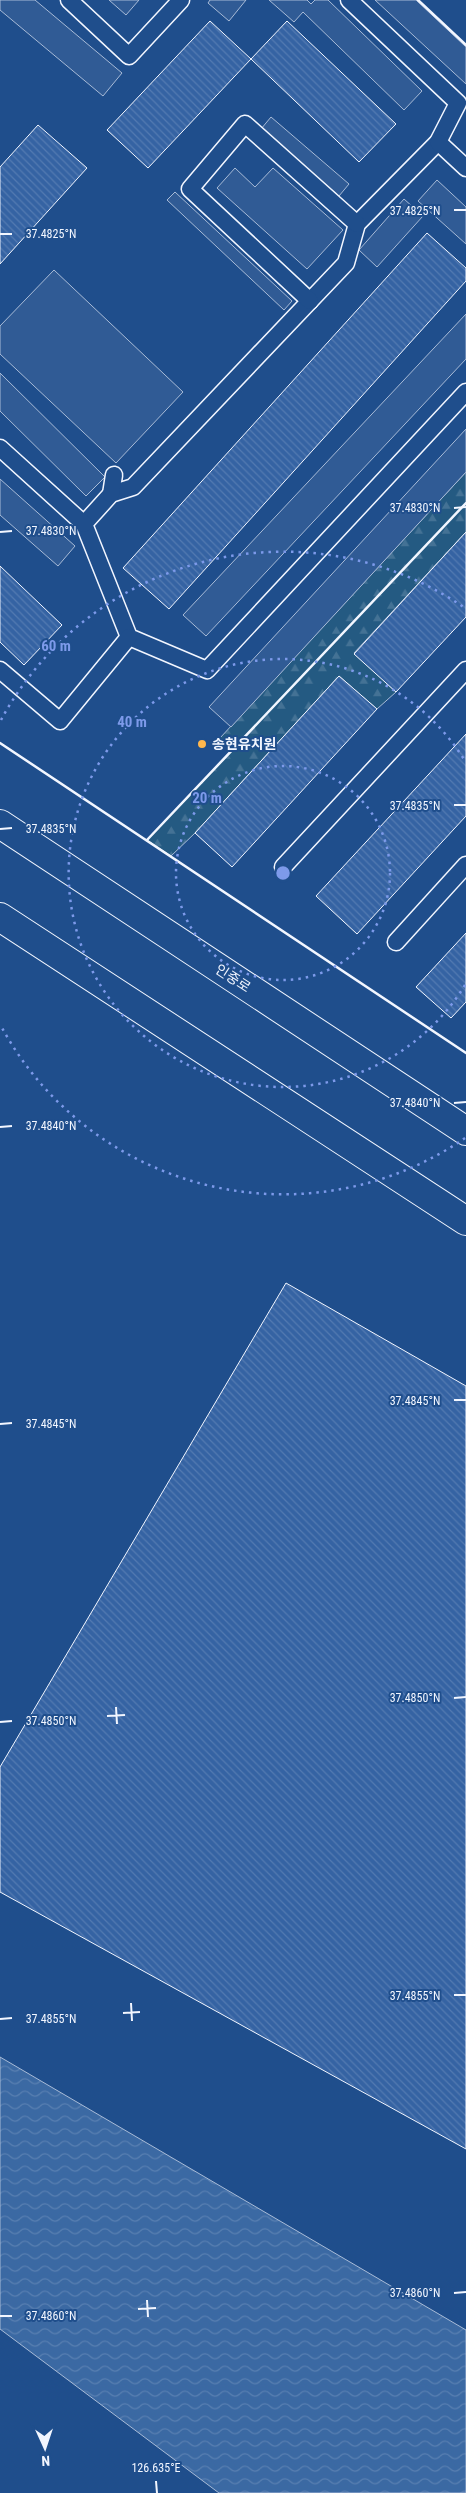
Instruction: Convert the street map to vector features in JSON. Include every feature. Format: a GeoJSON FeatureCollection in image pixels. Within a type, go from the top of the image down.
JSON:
{"type":"FeatureCollection","features":[{"type":"Feature","properties":{"kind":"main road","name":"인중로"},"geometry":{"type":"LineString","coordinates":[[0,824],[466,1131]]}},
{"type":"Feature","properties":{"kind":"main road"},"geometry":{"type":"LineString","coordinates":[[0,917],[466,1221]]}},
{"type":"Feature","properties":{"kind":"lane"},"geometry":{"type":"LineString","coordinates":[[69,0],[129,56],[181,0]]}},
{"type":"Feature","properties":{"kind":"lane"},"geometry":{"type":"LineString","coordinates":[[84,524],[111,494],[133,487],[346,263],[356,224],[438,142],[458,103],[349,0]]}},
{"type":"Feature","properties":{"kind":"lane"},"geometry":{"type":"LineString","coordinates":[[310,301],[190,188],[245,124],[356,224]]}},
{"type":"Feature","properties":{"kind":"lane"},"geometry":{"type":"LineString","coordinates":[[438,142],[466,168]]}},
{"type":"Feature","properties":{"kind":"lane"},"geometry":{"type":"LineString","coordinates":[[0,448],[84,524],[129,637],[207,670],[466,392]]}},
{"type":"Feature","properties":{"kind":"lane"},"geometry":{"type":"LineString","coordinates":[[111,494],[114,474]]}},
{"type":"Feature","properties":{"kind":"lane"},"geometry":{"type":"LineString","coordinates":[[0,670],[60,721],[129,637]]}},
{"type":"Feature","properties":{"kind":"lane"},"geometry":{"type":"LineString","coordinates":[[282,867],[466,670]]}},
{"type":"Feature","properties":{"kind":"lane"},"geometry":{"type":"LineString","coordinates":[[396,942],[466,865]]}},
{"type":"Feature","properties":{"kind":"green space"},"geometry":{"type":"Polygon","coordinates":[[[466,472],[466,532],[354,653],[396,692],[377,709],[339,676],[195,833],[171,856],[147,840],[232,751],[220,738],[466,472]]]}},
{"type":"Feature","properties":{"kind":"shaded area"},"geometry":{"type":"Polygon","coordinates":[[[0,0],[35,0],[122,73],[103,96],[0,10],[0,0]]]}},
{"type":"Feature","properties":{"kind":"shaded area"},"geometry":{"type":"Polygon","coordinates":[[[109,0],[139,0],[126,15],[109,0]]]}},
{"type":"Feature","properties":{"kind":"shaded area"},"geometry":{"type":"Polygon","coordinates":[[[210,0],[246,0],[229,21],[208,3],[210,0]]]}},
{"type":"Feature","properties":{"kind":"shaded area"},"geometry":{"type":"Polygon","coordinates":[[[269,0],[307,0],[311,4],[315,0],[328,0],[422,91],[404,110],[303,12],[294,22],[269,0]]]}},
{"type":"Feature","properties":{"kind":"shaded area"},"geometry":{"type":"Polygon","coordinates":[[[375,0],[416,0],[466,47],[466,84],[375,0]]]}},
{"type":"Feature","properties":{"kind":"shaded area"},"geometry":{"type":"Polygon","coordinates":[[[271,117],[349,184],[339,196],[261,129],[271,117]]]}},
{"type":"Feature","properties":{"kind":"shaded area"},"geometry":{"type":"Polygon","coordinates":[[[235,168],[255,187],[273,168],[343,230],[307,269],[217,188],[235,168]]]}},
{"type":"Feature","properties":{"kind":"shaded area"},"geometry":{"type":"Polygon","coordinates":[[[437,180],[466,207],[466,244],[418,201],[437,180]]]}},
{"type":"Feature","properties":{"kind":"shaded area"},"geometry":{"type":"Polygon","coordinates":[[[175,192],[292,301],[284,310],[167,200],[175,192]]]}},
{"type":"Feature","properties":{"kind":"shaded area"},"geometry":{"type":"Polygon","coordinates":[[[404,199],[423,216],[377,267],[359,250],[404,199]]]}},
{"type":"Feature","properties":{"kind":"shaded area"},"geometry":{"type":"Polygon","coordinates":[[[54,270],[183,392],[116,463],[0,354],[0,326],[54,270]]]}},
{"type":"Feature","properties":{"kind":"shaded area"},"geometry":{"type":"Polygon","coordinates":[[[466,314],[466,359],[206,636],[183,615],[466,314]]]}},
{"type":"Feature","properties":{"kind":"shaded area"},"geometry":{"type":"Polygon","coordinates":[[[0,373],[105,477],[86,496],[0,411],[0,373]]]}},
{"type":"Feature","properties":{"kind":"shaded area"},"geometry":{"type":"Polygon","coordinates":[[[466,429],[466,472],[231,727],[209,707],[466,429]]]}},
{"type":"Feature","properties":{"kind":"shaded area"},"geometry":{"type":"Polygon","coordinates":[[[0,479],[75,546],[58,566],[0,515],[0,479]]]}},
{"type":"Feature","properties":{"kind":"water"},"geometry":{"type":"Polygon","coordinates":[[[0,2057],[466,2330],[466,2493],[219,2493],[0,2329],[0,2057]]]}},
{"type":"Feature","properties":{"kind":"building"},"geometry":{"type":"Polygon","coordinates":[[[210,21],[251,59],[148,168],[107,130],[210,21]]]}},
{"type":"Feature","properties":{"kind":"building"},"geometry":{"type":"Polygon","coordinates":[[[287,21],[396,124],[359,162],[251,59],[287,21]]]}},
{"type":"Feature","properties":{"kind":"building"},"geometry":{"type":"Polygon","coordinates":[[[38,125],[87,168],[0,264],[0,167],[38,125]]]}},
{"type":"Feature","properties":{"kind":"building"},"geometry":{"type":"Polygon","coordinates":[[[427,233],[466,268],[466,281],[169,609],[123,568],[427,233]]]}},
{"type":"Feature","properties":{"kind":"building"},"geometry":{"type":"Polygon","coordinates":[[[466,532],[466,617],[396,692],[354,654],[466,532]]]}},
{"type":"Feature","properties":{"kind":"building"},"geometry":{"type":"Polygon","coordinates":[[[0,566],[62,625],[24,665],[0,642],[0,566]]]}},
{"type":"Feature","properties":{"kind":"building"},"geometry":{"type":"Polygon","coordinates":[[[339,676],[377,709],[232,867],[195,833],[339,676]]]}},
{"type":"Feature","properties":{"kind":"building"},"geometry":{"type":"Polygon","coordinates":[[[466,734],[466,816],[357,934],[316,896],[466,734]]]}},
{"type":"Feature","properties":{"kind":"building"},"geometry":{"type":"Polygon","coordinates":[[[466,933],[466,1002],[451,1018],[416,987],[466,933]]]}},
{"type":"Feature","properties":{"kind":"building"},"geometry":{"type":"Polygon","coordinates":[[[286,1283],[466,1386],[466,2149],[0,1892],[0,1767],[286,1283]]]}},
{"type":"Feature","properties":{"kind":"wall"},"geometry":{"type":"LineString","coordinates":[[418,0],[466,45]]}},
{"type":"Feature","properties":{"kind":"wall"},"geometry":{"type":"LineString","coordinates":[[147,840],[466,503]]}},
{"type":"Feature","properties":{"kind":"wall"},"geometry":{"type":"LineString","coordinates":[[0,743],[466,1053]]}},
{"type":"Feature","properties":{"kind":"place","name":"송현유치원"},"geometry":{"type":"Point","coordinates":[202,744]}}]}
